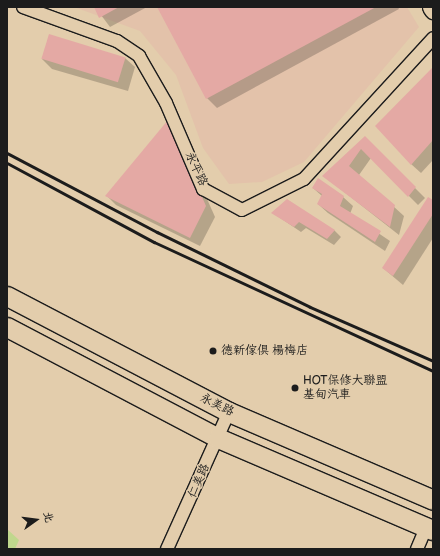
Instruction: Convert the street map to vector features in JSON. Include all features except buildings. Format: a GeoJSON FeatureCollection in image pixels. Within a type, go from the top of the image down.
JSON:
{"type":"FeatureCollection","features":[{"type":"Feature","properties":{"kind":"main road","name":"永美路"},"geometry":{"type":"LineString","coordinates":[[7,296],[230,412],[433,500]]}},
{"type":"Feature","properties":{"kind":"main road"},"geometry":{"type":"LineString","coordinates":[[7,327],[218,438],[430,529]]}},
{"type":"Feature","properties":{"kind":"street","name":"永平路"},"geometry":{"type":"LineString","coordinates":[[24,7],[118,41],[139,56],[166,102],[203,189],[242,210],[304,179],[433,38]]}},
{"type":"Feature","properties":{"kind":"street","name":"仁美路"},"geometry":{"type":"LineString","coordinates":[[167,549],[230,412]]}},
{"type":"Feature","properties":{"kind":"street"},"geometry":{"type":"LineString","coordinates":[[417,549],[430,529]]}},
{"type":"Feature","properties":{"kind":"shaded area"},"geometry":{"type":"Polygon","coordinates":[[[74,7],[407,7],[419,27],[304,162],[262,182],[229,184],[203,148],[176,75],[140,31],[74,7]]]}},
{"type":"Feature","properties":{"kind":"green space"},"geometry":{"type":"Polygon","coordinates":[[[7,529],[19,540],[15,549],[7,549],[7,529]]]}},
{"type":"Feature","properties":{"kind":"railway"},"geometry":{"type":"LineString","coordinates":[[7,153],[157,232],[310,307],[433,361]]}},
{"type":"Feature","properties":{"kind":"railway"},"geometry":{"type":"LineString","coordinates":[[7,163],[154,242],[433,371]]}},
{"type":"Feature","properties":{"kind":"place","name":"德新傢俱 楊梅店"},"geometry":{"type":"Point","coordinates":[213,351]}},
{"type":"Feature","properties":{"kind":"place","name":"HOT保修大聯盟 基甸汽車"},"geometry":{"type":"Point","coordinates":[295,388]}}]}
